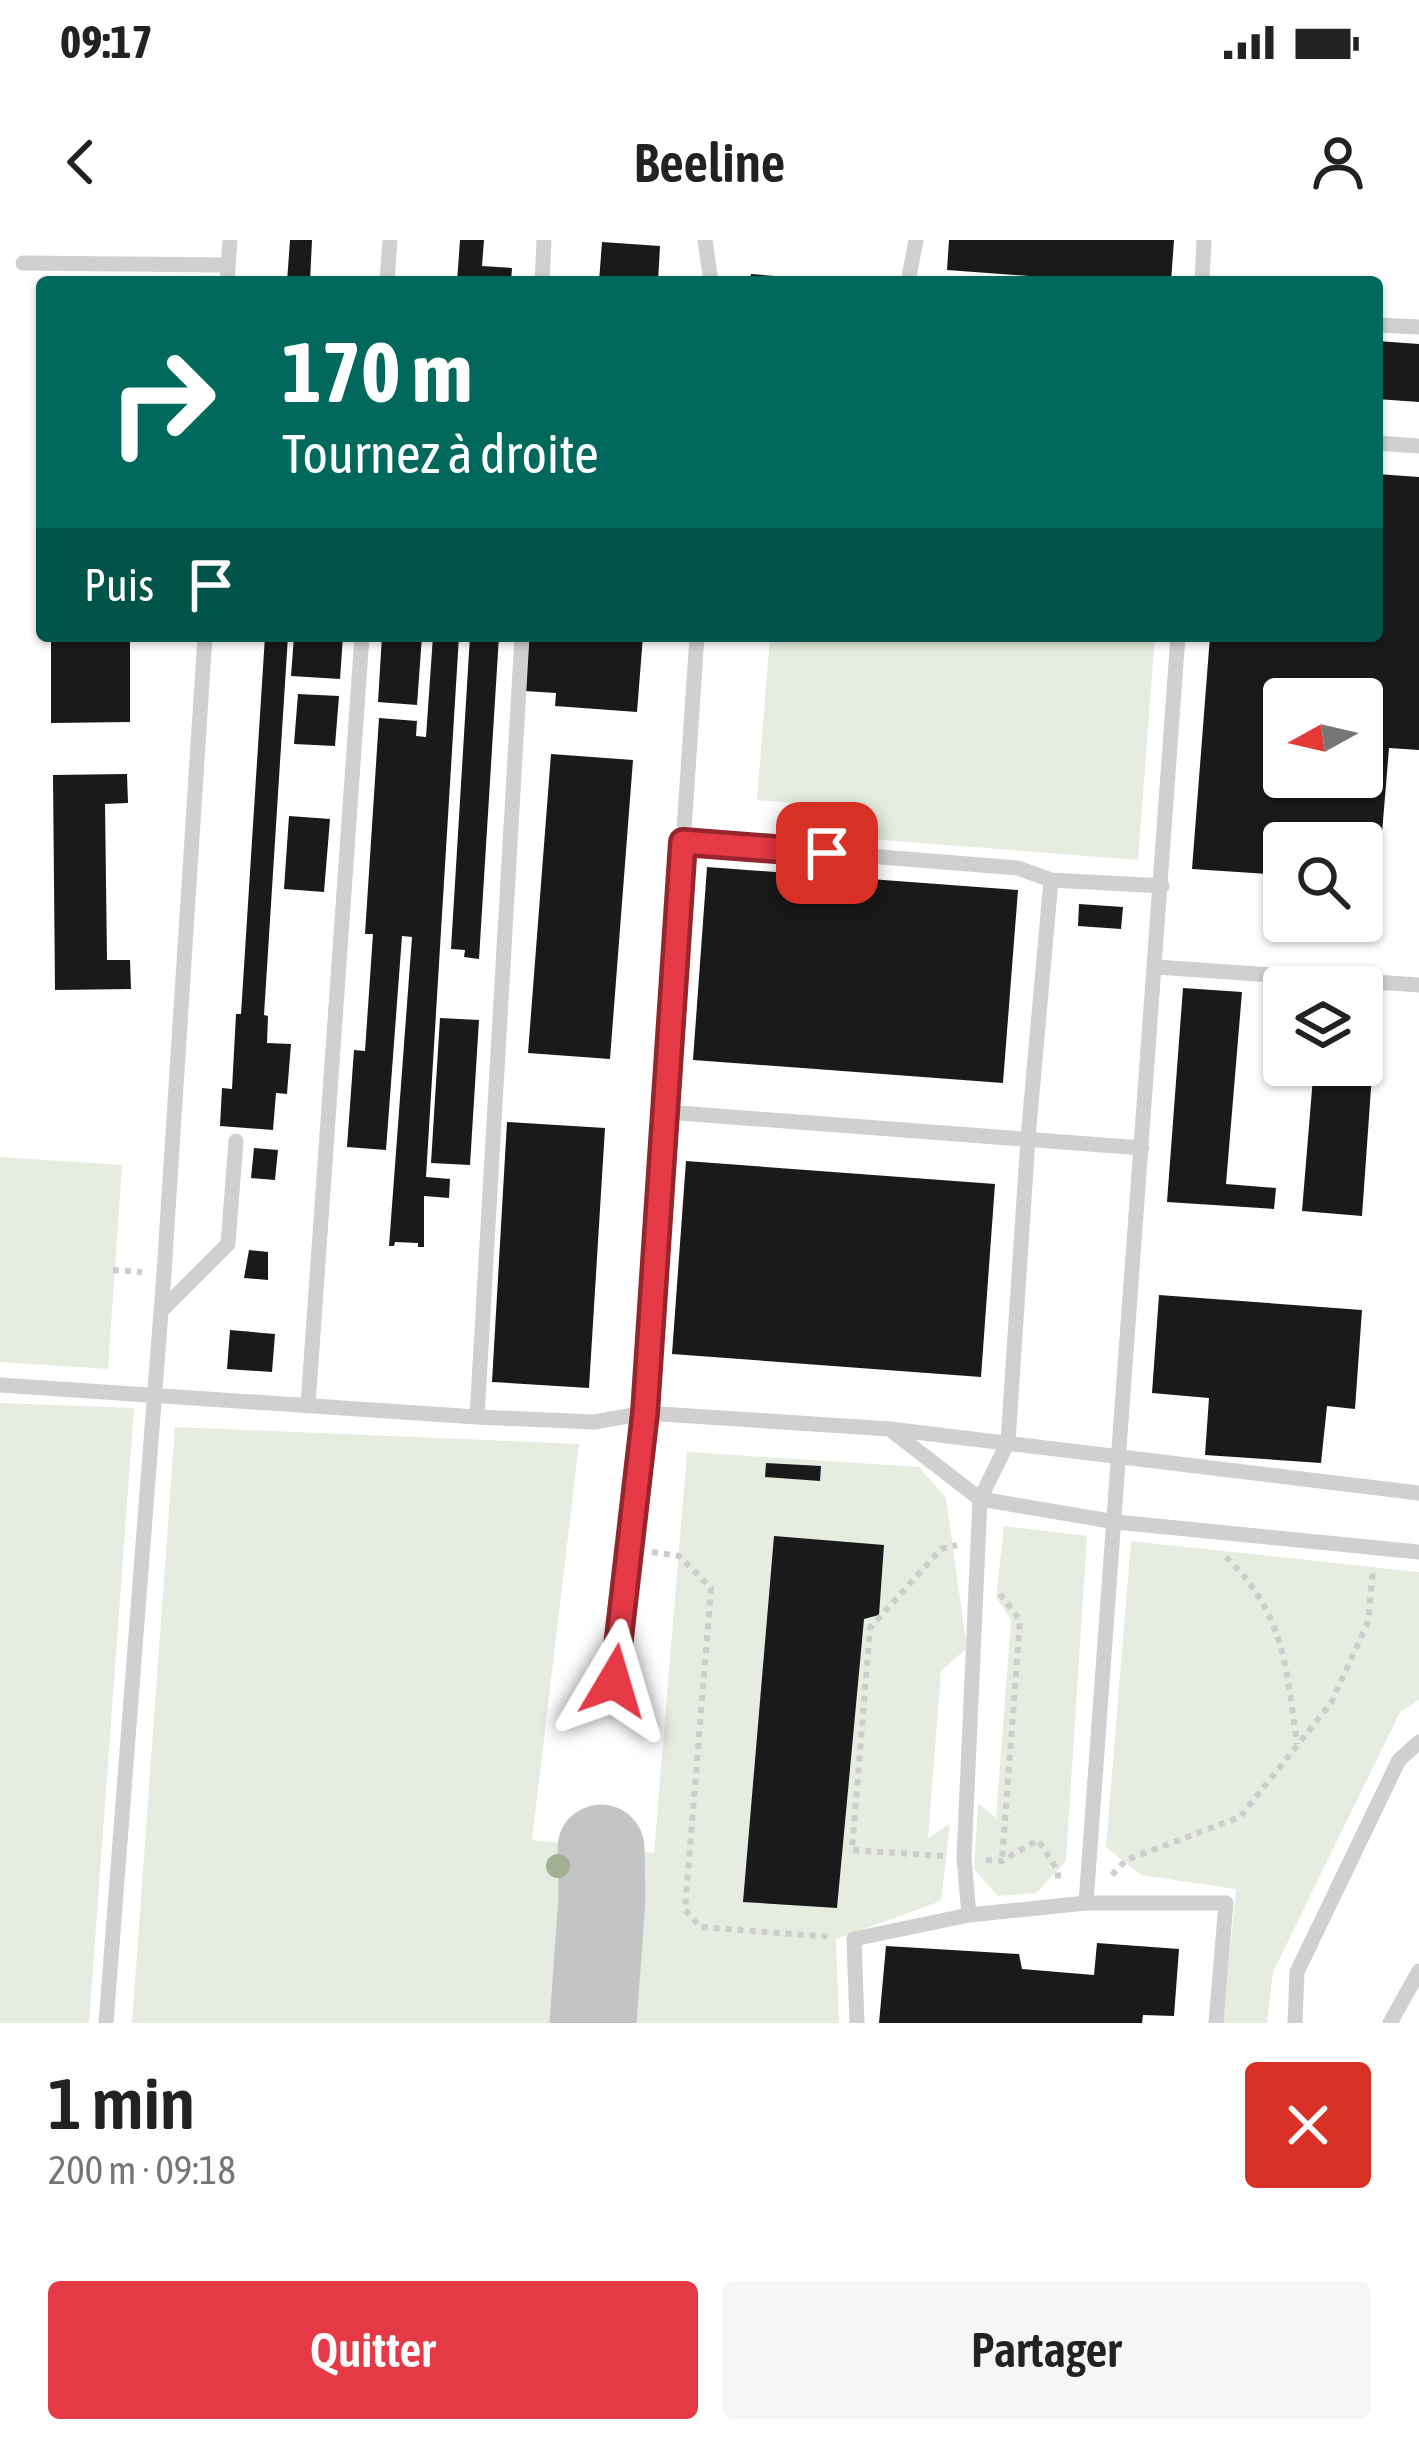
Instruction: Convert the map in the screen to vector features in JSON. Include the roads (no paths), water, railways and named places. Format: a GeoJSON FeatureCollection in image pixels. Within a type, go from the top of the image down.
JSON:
{"type":"FeatureCollection","features":[{"type":"Feature","properties":{"kind":"lane"},"geometry":{"type":"LineString","coordinates":[[23,263],[228,274],[230,240]]}},
{"type":"Feature","properties":{"kind":"lane"},"geometry":{"type":"LineString","coordinates":[[387,276],[390,240]]}},
{"type":"Feature","properties":{"kind":"lane"},"geometry":{"type":"LineString","coordinates":[[542,276],[544,240]]}},
{"type":"Feature","properties":{"kind":"lane"},"geometry":{"type":"LineString","coordinates":[[705,240],[710,276]]}},
{"type":"Feature","properties":{"kind":"lane"},"geometry":{"type":"LineString","coordinates":[[909,276],[916,240]]}},
{"type":"Feature","properties":{"kind":"lane"},"geometry":{"type":"LineString","coordinates":[[1202,276],[1204,240]]}},
{"type":"Feature","properties":{"kind":"lane"},"geometry":{"type":"LineString","coordinates":[[1383,325],[1419,327]]}},
{"type":"Feature","properties":{"kind":"lane"},"geometry":{"type":"LineString","coordinates":[[1383,443],[1419,446]]}},
{"type":"Feature","properties":{"kind":"lane"},"geometry":{"type":"LineString","coordinates":[[106,2023],[161,1311],[205,642]]}},
{"type":"Feature","properties":{"kind":"lane"},"geometry":{"type":"LineString","coordinates":[[308,1405],[362,642]]}},
{"type":"Feature","properties":{"kind":"lane"},"geometry":{"type":"LineString","coordinates":[[478,1417],[522,642]]}},
{"type":"Feature","properties":{"kind":"lane"},"geometry":{"type":"LineString","coordinates":[[614,1681],[645,1413],[697,642]]}},
{"type":"Feature","properties":{"kind":"lane"},"geometry":{"type":"LineString","coordinates":[[1086,1903],[1178,642]]}},
{"type":"Feature","properties":{"kind":"lane"},"geometry":{"type":"LineString","coordinates":[[683,842],[1018,868],[1052,880],[1162,886]]}},
{"type":"Feature","properties":{"kind":"lane"},"geometry":{"type":"LineString","coordinates":[[969,1915],[964,1858],[980,1499],[1008,1442],[1028,1138],[1052,880]]}},
{"type":"Feature","properties":{"kind":"lane"},"geometry":{"type":"LineString","coordinates":[[1156,967],[1419,986]]}},
{"type":"Feature","properties":{"kind":"lane"},"geometry":{"type":"LineString","coordinates":[[665,1112],[1142,1148]]}},
{"type":"Feature","properties":{"kind":"lane"},"geometry":{"type":"LineString","coordinates":[[161,1311],[228,1244],[236,1141]]}},
{"type":"Feature","properties":{"kind":"lane"},"geometry":{"type":"LineString","coordinates":[[0,1385],[594,1423],[645,1413],[890,1429],[1419,1493]]}},
{"type":"Feature","properties":{"kind":"lane"},"geometry":{"type":"LineString","coordinates":[[890,1429],[980,1499],[1116,1522],[1419,1552]]}},
{"type":"Feature","properties":{"kind":"lane"},"geometry":{"type":"LineString","coordinates":[[1295,2023],[1297,1972],[1399,1760],[1419,1742]]}},
{"type":"Feature","properties":{"kind":"lane"},"geometry":{"type":"LineString","coordinates":[[857,2023],[854,1939],[969,1915],[1086,1903],[1226,1903],[1216,2023]]}},
{"type":"Feature","properties":{"kind":"lane"},"geometry":{"type":"LineString","coordinates":[[1390,2023],[1419,1971]]}}]}
